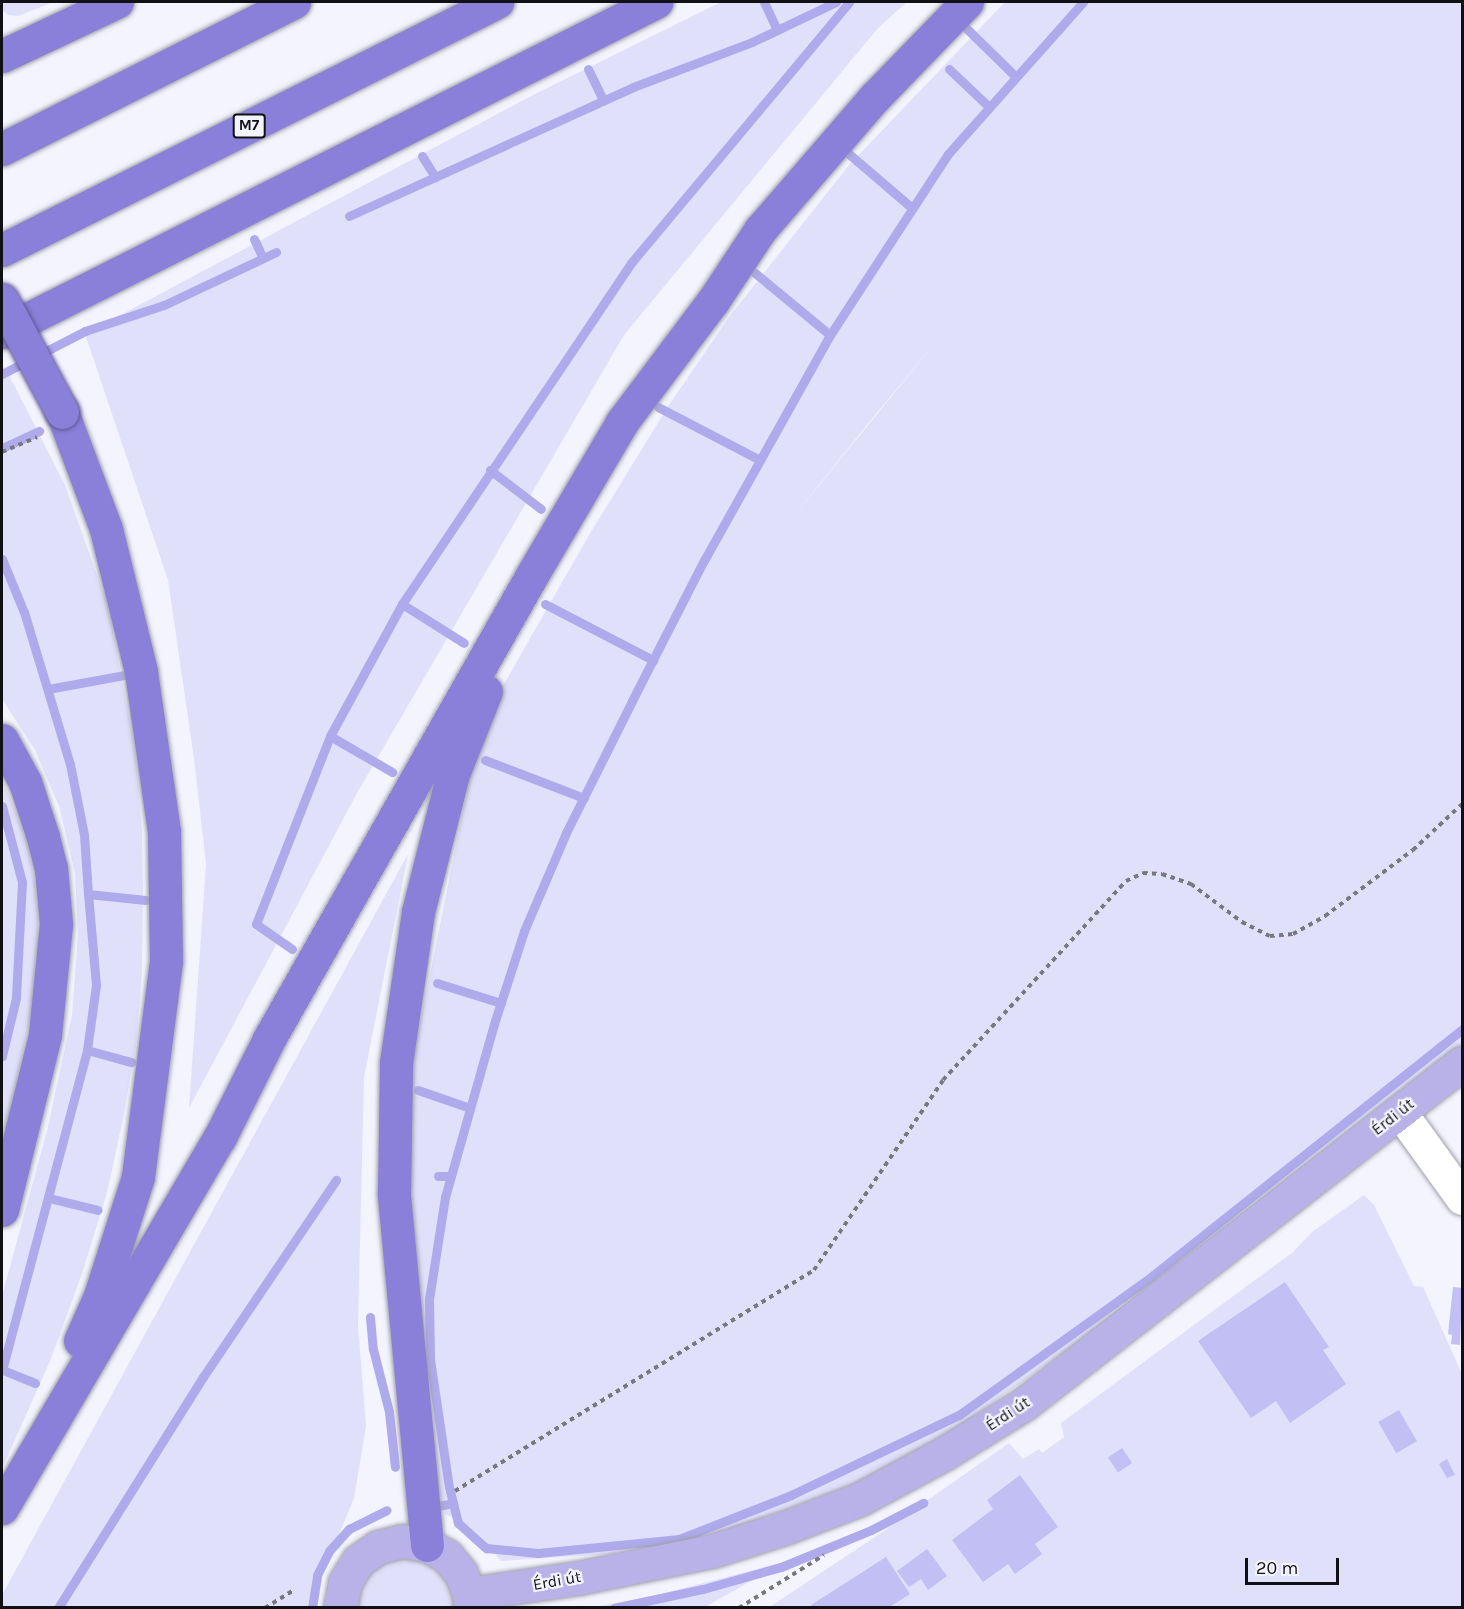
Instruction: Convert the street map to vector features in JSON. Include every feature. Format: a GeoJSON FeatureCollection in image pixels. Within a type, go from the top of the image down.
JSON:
{"type":"FeatureCollection","features":[{"type":"Feature","properties":{"kind":"highway"},"geometry":{"type":"LineString","coordinates":[[2,56],[117,2]]}},
{"type":"Feature","properties":{"kind":"highway"},"geometry":{"type":"LineString","coordinates":[[2,149],[294,2]]}},
{"type":"Feature","properties":{"kind":"highway","name":"M7"},"geometry":{"type":"LineString","coordinates":[[2,250],[497,2]]}},
{"type":"Feature","properties":{"kind":"highway"},"geometry":{"type":"LineString","coordinates":[[2,332],[656,2]]}},
{"type":"Feature","properties":{"kind":"highway"},"geometry":{"type":"LineString","coordinates":[[2,1508],[220,1137],[269,1039],[622,422],[713,301],[760,230],[875,97],[967,2]]}},
{"type":"Feature","properties":{"kind":"highway"},"geometry":{"type":"LineString","coordinates":[[2,300],[62,412],[106,529],[141,672],[164,832],[166,961],[138,1177],[100,1296],[19,1476]]}},
{"type":"Feature","properties":{"kind":"highway"},"geometry":{"type":"LineString","coordinates":[[427,1545],[394,1194],[396,1063],[418,912],[453,774],[532,576]]}},
{"type":"Feature","properties":{"kind":"highway"},"geometry":{"type":"LineString","coordinates":[[2,740],[25,782],[44,837],[51,868],[56,924],[45,1035],[2,1210]]}},
{"type":"Feature","properties":{"kind":"main road","name":"Érdi út"},"geometry":{"type":"LineString","coordinates":[[470,1601],[712,1551],[787,1527],[860,1499],[945,1453],[1024,1404],[1462,1063]]}},
{"type":"Feature","properties":{"kind":"main road"},"geometry":{"type":"LineString","coordinates":[[340,1608],[345,1582],[358,1561],[378,1547],[402,1541],[427,1545],[447,1556],[461,1573],[470,1601]]}},
{"type":"Feature","properties":{"kind":"lane"},"geometry":{"type":"LineString","coordinates":[[1400,1112],[1462,1198]]}},
{"type":"Feature","properties":{"kind":"path"},"geometry":{"type":"LineString","coordinates":[[2,452],[40,435]]}},
{"type":"Feature","properties":{"kind":"path"},"geometry":{"type":"LineString","coordinates":[[452,1493],[814,1270],[943,1080],[1125,881],[1143,873],[1162,874],[1191,884],[1242,922],[1270,936],[1293,934],[1325,916],[1413,850],[1462,804]]}},
{"type":"Feature","properties":{"kind":"path"},"geometry":{"type":"LineString","coordinates":[[739,1608],[824,1555]]}},
{"type":"Feature","properties":{"kind":"path"},"geometry":{"type":"LineString","coordinates":[[265,1608],[294,1590]]}},
{"type":"Feature","properties":{"kind":"shaded area"},"geometry":{"type":"Polygon","coordinates":[[[2,2],[54,2],[18,16],[8,15],[2,10],[2,2]]]}},
{"type":"Feature","properties":{"kind":"shaded area"},"geometry":{"type":"Polygon","coordinates":[[[721,2],[907,2],[878,28],[624,335],[357,793],[189,1108],[206,864],[194,759],[168,580],[85,334],[533,95],[721,2]]]}},
{"type":"Feature","properties":{"kind":"shaded area"},"geometry":{"type":"Polygon","coordinates":[[[1005,2],[1462,2],[1462,1046],[1150,1292],[955,1429],[859,1482],[705,1539],[608,1554],[501,1561],[481,1537],[462,1522],[445,1514],[419,1419],[407,1312],[410,1091],[415,1049],[480,726],[589,535],[669,405],[729,317],[849,165],[1005,2]],[[935,343],[870,421],[789,522],[935,343]]]}},
{"type":"Feature","properties":{"kind":"shaded area"},"geometry":{"type":"Polygon","coordinates":[[[5,367],[65,485],[108,606],[135,750],[142,831],[143,896],[142,974],[136,1045],[107,1193],[82,1274],[50,1361],[2,1469],[2,1296],[48,1127],[72,1015],[78,935],[75,873],[59,806],[35,750],[2,699],[2,368],[5,367]]]}},
{"type":"Feature","properties":{"kind":"shaded area"},"geometry":{"type":"Polygon","coordinates":[[[2,777],[27,842],[35,884],[39,939],[33,1004],[2,1146],[2,777]]]}},
{"type":"Feature","properties":{"kind":"shaded area"},"geometry":{"type":"Polygon","coordinates":[[[408,854],[364,1077],[358,1325],[366,1426],[354,1498],[309,1607],[2,1607],[2,1595],[408,854]]]}},
{"type":"Feature","properties":{"kind":"shaded area"},"geometry":{"type":"Polygon","coordinates":[[[1364,1195],[1374,1205],[1414,1286],[1423,1287],[1462,1374],[1462,1607],[768,1608],[878,1535],[1009,1443],[1023,1459],[1039,1449],[1042,1453],[1064,1437],[1061,1423],[1293,1252],[1312,1232],[1364,1195]]]}},
{"type":"Feature","properties":{"kind":"shaded area"},"geometry":{"type":"Polygon","coordinates":[[[405,1557],[421,1560],[435,1568],[447,1579],[453,1594],[454,1607],[357,1608],[359,1592],[366,1578],[377,1567],[390,1560],[405,1557]]]}},
{"type":"Feature","properties":{"kind":"shaded area"},"geometry":{"type":"Polygon","coordinates":[[[784,1562],[705,1607],[595,1607],[661,1594],[784,1562]]]}},
{"type":"Feature","properties":{"kind":"building"},"geometry":{"type":"Polygon","coordinates":[[[1285,1282],[1329,1347],[1323,1350],[1346,1384],[1290,1423],[1276,1401],[1251,1418],[1198,1341],[1285,1282]]]}},
{"type":"Feature","properties":{"kind":"building"},"geometry":{"type":"Polygon","coordinates":[[[1453,1287],[1462,1288],[1460,1345],[1451,1344],[1452,1335],[1448,1334],[1453,1287]]]}},
{"type":"Feature","properties":{"kind":"building"},"geometry":{"type":"Polygon","coordinates":[[[1399,1410],[1417,1441],[1396,1453],[1378,1422],[1399,1410]]]}},
{"type":"Feature","properties":{"kind":"building"},"geometry":{"type":"Polygon","coordinates":[[[1122,1448],[1132,1463],[1118,1472],[1108,1458],[1122,1448]]]}},
{"type":"Feature","properties":{"kind":"building"},"geometry":{"type":"Polygon","coordinates":[[[1447,1459],[1455,1475],[1447,1478],[1439,1464],[1447,1459]]]}},
{"type":"Feature","properties":{"kind":"building"},"geometry":{"type":"Polygon","coordinates":[[[1020,1475],[1058,1527],[1035,1544],[1042,1554],[1015,1574],[1008,1564],[983,1582],[952,1540],[993,1509],[987,1500],[1020,1475]]]}},
{"type":"Feature","properties":{"kind":"building"},"geometry":{"type":"Polygon","coordinates":[[[927,1549],[947,1576],[928,1590],[921,1579],[909,1587],[897,1571],[927,1549]]]}},
{"type":"Feature","properties":{"kind":"building"},"geometry":{"type":"Polygon","coordinates":[[[886,1557],[910,1594],[888,1608],[812,1608],[811,1605],[886,1557]]]}},
{"type":"Feature","properties":{"kind":"waterway"},"geometry":{"type":"LineString","coordinates":[[764,2],[777,30]]}},
{"type":"Feature","properties":{"kind":"waterway"},"geometry":{"type":"LineString","coordinates":[[349,216],[633,87],[752,42],[836,2]]}},
{"type":"Feature","properties":{"kind":"waterway"},"geometry":{"type":"LineString","coordinates":[[292,949],[256,924],[330,736],[402,604],[631,263],[849,2]]}},
{"type":"Feature","properties":{"kind":"waterway"},"geometry":{"type":"LineString","coordinates":[[1083,2],[948,154],[830,335],[704,560],[566,833],[524,931],[494,1024],[445,1197],[429,1299],[430,1359],[449,1487],[458,1523],[486,1548],[538,1553],[679,1539],[791,1495],[959,1415],[1147,1280],[1462,1029]]}},
{"type":"Feature","properties":{"kind":"waterway"},"geometry":{"type":"LineString","coordinates":[[965,27],[1016,77]]}},
{"type":"Feature","properties":{"kind":"waterway"},"geometry":{"type":"LineString","coordinates":[[588,69],[603,100]]}},
{"type":"Feature","properties":{"kind":"waterway"},"geometry":{"type":"LineString","coordinates":[[949,69],[989,107]]}},
{"type":"Feature","properties":{"kind":"waterway"},"geometry":{"type":"LineString","coordinates":[[849,154],[912,208]]}},
{"type":"Feature","properties":{"kind":"waterway"},"geometry":{"type":"LineString","coordinates":[[422,156],[435,177]]}},
{"type":"Feature","properties":{"kind":"waterway"},"geometry":{"type":"LineString","coordinates":[[254,239],[263,258]]}},
{"type":"Feature","properties":{"kind":"waterway"},"geometry":{"type":"LineString","coordinates":[[2,374],[85,331],[164,305],[276,252]]}},
{"type":"Feature","properties":{"kind":"waterway"},"geometry":{"type":"LineString","coordinates":[[755,273],[830,335]]}},
{"type":"Feature","properties":{"kind":"waterway"},"geometry":{"type":"LineString","coordinates":[[658,407],[760,460]]}},
{"type":"Feature","properties":{"kind":"waterway"},"geometry":{"type":"LineString","coordinates":[[2,448],[39,431]]}},
{"type":"Feature","properties":{"kind":"waterway"},"geometry":{"type":"LineString","coordinates":[[490,470],[541,509]]}},
{"type":"Feature","properties":{"kind":"waterway"},"geometry":{"type":"LineString","coordinates":[[2,559],[24,612],[70,764],[84,835],[88,894],[146,900]]}},
{"type":"Feature","properties":{"kind":"waterway"},"geometry":{"type":"LineString","coordinates":[[402,604],[464,643]]}},
{"type":"Feature","properties":{"kind":"waterway"},"geometry":{"type":"LineString","coordinates":[[545,604],[653,660]]}},
{"type":"Feature","properties":{"kind":"waterway"},"geometry":{"type":"LineString","coordinates":[[48,689],[124,675]]}},
{"type":"Feature","properties":{"kind":"waterway"},"geometry":{"type":"LineString","coordinates":[[330,736],[392,772]]}},
{"type":"Feature","properties":{"kind":"waterway"},"geometry":{"type":"LineString","coordinates":[[485,760],[584,798]]}},
{"type":"Feature","properties":{"kind":"waterway"},"geometry":{"type":"LineString","coordinates":[[2,806],[22,882],[16,998],[2,1056]]}},
{"type":"Feature","properties":{"kind":"waterway"},"geometry":{"type":"LineString","coordinates":[[35,1383],[2,1370],[87,1050],[96,985],[88,894]]}},
{"type":"Feature","properties":{"kind":"waterway"},"geometry":{"type":"LineString","coordinates":[[437,983],[501,1003]]}},
{"type":"Feature","properties":{"kind":"waterway"},"geometry":{"type":"LineString","coordinates":[[87,1050],[131,1062]]}},
{"type":"Feature","properties":{"kind":"waterway"},"geometry":{"type":"LineString","coordinates":[[418,1090],[470,1108]]}},
{"type":"Feature","properties":{"kind":"waterway"},"geometry":{"type":"LineString","coordinates":[[438,1176],[451,1176]]}},
{"type":"Feature","properties":{"kind":"waterway"},"geometry":{"type":"LineString","coordinates":[[58,1608],[203,1377],[336,1180]]}},
{"type":"Feature","properties":{"kind":"waterway"},"geometry":{"type":"LineString","coordinates":[[49,1198],[98,1210]]}},
{"type":"Feature","properties":{"kind":"waterway"},"geometry":{"type":"LineString","coordinates":[[370,1317],[373,1349],[389,1412],[395,1467]]}},
{"type":"Feature","properties":{"kind":"waterway"},"geometry":{"type":"LineString","coordinates":[[438,1506],[453,1503]]}},
{"type":"Feature","properties":{"kind":"waterway"},"geometry":{"type":"LineString","coordinates":[[614,1608],[703,1589],[781,1567],[871,1530],[923,1503]]}},
{"type":"Feature","properties":{"kind":"waterway"},"geometry":{"type":"LineString","coordinates":[[312,1608],[317,1575],[329,1551],[349,1529],[387,1510]]}}]}
